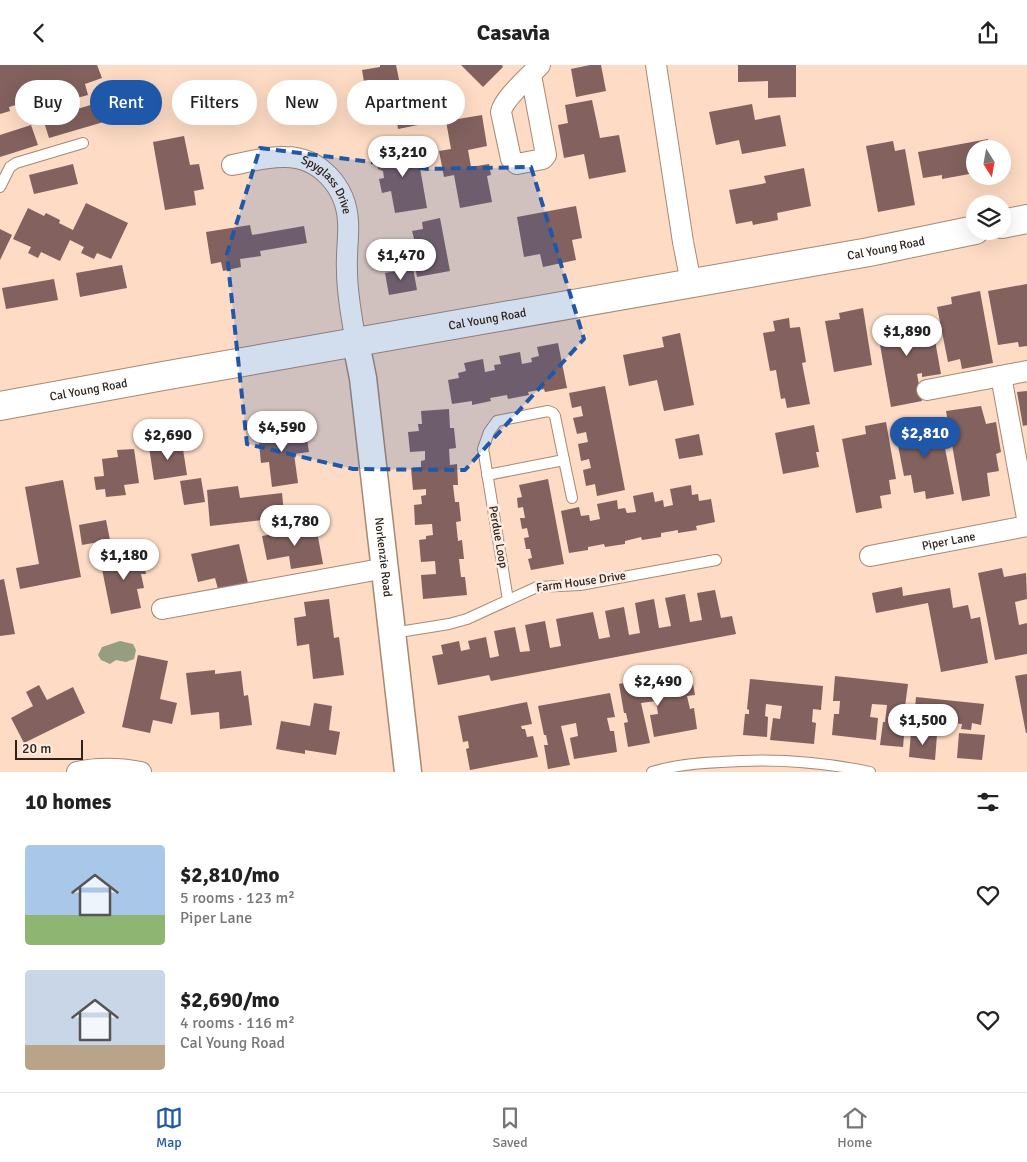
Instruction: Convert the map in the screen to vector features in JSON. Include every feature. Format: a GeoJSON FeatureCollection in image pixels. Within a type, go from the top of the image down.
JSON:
{"type":"FeatureCollection","features":[{"type":"Feature","properties":{"kind":"main road"},"geometry":{"type":"LineString","coordinates":[[1011,222],[1027,219]]}},
{"type":"Feature","properties":{"kind":"main road","name":"Cal Young Road"},"geometry":{"type":"LineString","coordinates":[[0,406],[869,252],[966,232]]}},
{"type":"Feature","properties":{"kind":"street"},"geometry":{"type":"LineString","coordinates":[[656,65],[683,242],[692,283]]}},
{"type":"Feature","properties":{"kind":"street","name":"Spyglass Drive"},"geometry":{"type":"LineString","coordinates":[[232,165],[274,158],[294,158],[312,164],[328,175],[334,182],[344,201],[348,220],[347,283],[356,343]]}},
{"type":"Feature","properties":{"kind":"street","name":"Norkenzie Road"},"geometry":{"type":"LineString","coordinates":[[356,343],[363,378],[408,772]]}},
{"type":"Feature","properties":{"kind":"street"},"geometry":{"type":"LineString","coordinates":[[927,390],[1027,371]]}},
{"type":"Feature","properties":{"kind":"street"},"geometry":{"type":"LineString","coordinates":[[1001,377],[1027,518]]}},
{"type":"Feature","properties":{"kind":"street","name":"Piper Lane"},"geometry":{"type":"LineString","coordinates":[[870,556],[1027,526]]}},
{"type":"Feature","properties":{"kind":"street"},"geometry":{"type":"LineString","coordinates":[[162,609],[386,568]]}},
{"type":"Feature","properties":{"kind":"street"},"geometry":{"type":"LineString","coordinates":[[77,772],[119,768],[141,772]]}},
{"type":"Feature","properties":{"kind":"lane"},"geometry":{"type":"LineString","coordinates":[[0,187],[10,167],[14,164],[83,143]]}},
{"type":"Feature","properties":{"kind":"lane","name":"Perdue Loop"},"geometry":{"type":"LineString","coordinates":[[508,600],[484,449],[494,423],[548,411],[556,416],[572,498]]}},
{"type":"Feature","properties":{"kind":"lane"},"geometry":{"type":"LineString","coordinates":[[487,475],[564,460]]}},
{"type":"Feature","properties":{"kind":"lane","name":"Farm House Drive"},"geometry":{"type":"LineString","coordinates":[[393,633],[449,624],[467,619],[530,590],[543,586],[580,585],[716,560]]}},
{"type":"Feature","properties":{"kind":"lane"},"geometry":{"type":"LineString","coordinates":[[652,772],[672,767],[704,767],[778,759],[827,763],[870,772]]}},
{"type":"Feature","properties":{"kind":"highlighted area"},"geometry":{"type":"Polygon","coordinates":[[[260,148],[428,169],[531,167],[584,339],[465,470],[353,469],[247,444],[227,254],[260,148]]]}},
{"type":"Feature","properties":{"kind":"shaded area"},"geometry":{"type":"Polygon","coordinates":[[[120,641],[133,644],[136,650],[134,659],[126,662],[116,660],[110,664],[101,660],[98,655],[102,647],[120,641]]]}},
{"type":"Feature","properties":{"kind":"building"},"geometry":{"type":"Polygon","coordinates":[[[0,65],[97,65],[102,78],[90,80],[90,82],[85,84],[88,95],[80,97],[80,80],[15,80],[15,105],[9,107],[10,111],[0,114],[0,65]]]}},
{"type":"Feature","properties":{"kind":"building"},"geometry":{"type":"Polygon","coordinates":[[[380,65],[396,65],[399,80],[364,80],[362,70],[380,67],[380,65]]]}},
{"type":"Feature","properties":{"kind":"building"},"geometry":{"type":"Polygon","coordinates":[[[461,65],[502,65],[503,67],[483,87],[461,65]]]}},
{"type":"Feature","properties":{"kind":"building"},"geometry":{"type":"Polygon","coordinates":[[[601,65],[606,91],[576,97],[571,69],[601,65]]]}},
{"type":"Feature","properties":{"kind":"building"},"geometry":{"type":"Polygon","coordinates":[[[738,65],[796,65],[796,97],[768,98],[768,81],[738,82],[738,65]]]}},
{"type":"Feature","properties":{"kind":"building"},"geometry":{"type":"Polygon","coordinates":[[[592,100],[600,138],[619,135],[626,172],[589,179],[584,154],[564,158],[558,125],[568,123],[565,105],[592,100]]]}},
{"type":"Feature","properties":{"kind":"building"},"geometry":{"type":"Polygon","coordinates":[[[752,104],[755,120],[780,115],[786,146],[742,154],[739,140],[716,145],[709,112],[752,104]]]}},
{"type":"Feature","properties":{"kind":"building"},"geometry":{"type":"Polygon","coordinates":[[[90,105],[90,125],[93,125],[49,138],[45,125],[80,125],[80,108],[90,105]]]}},
{"type":"Feature","properties":{"kind":"building"},"geometry":{"type":"Polygon","coordinates":[[[482,115],[487,146],[468,150],[471,167],[489,164],[491,175],[487,176],[492,202],[460,208],[454,175],[444,177],[439,151],[451,149],[447,125],[465,125],[465,118],[482,115]]]}},
{"type":"Feature","properties":{"kind":"building"},"geometry":{"type":"Polygon","coordinates":[[[31,125],[38,145],[0,157],[0,135],[31,125]]]}},
{"type":"Feature","properties":{"kind":"building"},"geometry":{"type":"Polygon","coordinates":[[[397,125],[418,125],[398,129],[397,125]]]}},
{"type":"Feature","properties":{"kind":"building"},"geometry":{"type":"Polygon","coordinates":[[[184,136],[190,165],[199,164],[204,189],[194,191],[196,205],[165,210],[153,142],[184,136]]]}},
{"type":"Feature","properties":{"kind":"building"},"geometry":{"type":"Polygon","coordinates":[[[893,141],[895,151],[905,149],[915,205],[878,212],[866,146],[893,141]]]}},
{"type":"Feature","properties":{"kind":"building"},"geometry":{"type":"Polygon","coordinates":[[[966,143],[966,175],[942,179],[942,175],[923,178],[918,152],[966,143]]]}},
{"type":"Feature","properties":{"kind":"building"},"geometry":{"type":"Polygon","coordinates":[[[416,145],[427,208],[395,213],[391,191],[382,193],[379,179],[384,178],[383,171],[378,169],[377,160],[382,151],[416,145]]]}},
{"type":"Feature","properties":{"kind":"building"},"geometry":{"type":"Polygon","coordinates":[[[73,164],[78,184],[34,194],[29,175],[73,164]]]}},
{"type":"Feature","properties":{"kind":"building"},"geometry":{"type":"Polygon","coordinates":[[[804,168],[811,206],[777,213],[778,220],[753,225],[752,221],[736,224],[729,190],[766,183],[764,176],[804,168]]]}},
{"type":"Feature","properties":{"kind":"building"},"geometry":{"type":"Polygon","coordinates":[[[86,203],[128,223],[111,259],[97,253],[94,259],[81,253],[84,247],[70,240],[60,261],[41,252],[38,258],[28,253],[31,247],[13,239],[28,208],[44,216],[46,213],[60,220],[59,223],[73,230],[86,203]]]}},
{"type":"Feature","properties":{"kind":"building"},"geometry":{"type":"Polygon","coordinates":[[[576,206],[582,238],[572,240],[576,260],[543,267],[540,254],[524,257],[517,217],[576,206]]]}},
{"type":"Feature","properties":{"kind":"building"},"geometry":{"type":"Polygon","coordinates":[[[440,218],[450,271],[417,277],[414,260],[410,260],[407,243],[415,242],[412,231],[423,229],[422,222],[440,218]]]}},
{"type":"Feature","properties":{"kind":"building"},"geometry":{"type":"Polygon","coordinates":[[[250,225],[252,235],[304,226],[307,243],[260,251],[261,256],[240,259],[241,267],[223,271],[221,262],[211,264],[206,232],[250,225]]]}},
{"type":"Feature","properties":{"kind":"building"},"geometry":{"type":"Polygon","coordinates":[[[0,229],[12,235],[0,260],[0,229]]]}},
{"type":"Feature","properties":{"kind":"building"},"geometry":{"type":"Polygon","coordinates":[[[122,265],[127,288],[80,297],[76,273],[122,265]]]}},
{"type":"Feature","properties":{"kind":"building"},"geometry":{"type":"Polygon","coordinates":[[[413,268],[417,290],[389,295],[385,273],[413,268]]]}},
{"type":"Feature","properties":{"kind":"building"},"geometry":{"type":"Polygon","coordinates":[[[54,279],[58,300],[6,309],[2,288],[54,279]]]}},
{"type":"Feature","properties":{"kind":"building"},"geometry":{"type":"Polygon","coordinates":[[[1027,284],[1027,346],[1019,347],[1018,342],[998,345],[988,291],[1027,284]]]}},
{"type":"Feature","properties":{"kind":"building"},"geometry":{"type":"Polygon","coordinates":[[[980,291],[993,363],[962,369],[960,359],[948,362],[937,307],[952,304],[951,297],[980,291]]]}},
{"type":"Feature","properties":{"kind":"building"},"geometry":{"type":"Polygon","coordinates":[[[863,308],[872,365],[834,372],[825,321],[840,319],[839,313],[863,308]]]}},
{"type":"Feature","properties":{"kind":"building"},"geometry":{"type":"Polygon","coordinates":[[[903,317],[904,323],[931,318],[941,374],[922,377],[922,373],[917,374],[922,401],[891,407],[876,322],[903,317]]]}},
{"type":"Feature","properties":{"kind":"building"},"geometry":{"type":"Polygon","coordinates":[[[789,318],[790,328],[800,327],[806,362],[802,363],[810,404],[787,408],[785,398],[781,399],[776,370],[770,371],[763,333],[775,331],[773,321],[789,318]]]}},
{"type":"Feature","properties":{"kind":"building"},"geometry":{"type":"Polygon","coordinates":[[[680,333],[694,405],[664,411],[657,380],[629,386],[623,355],[664,347],[662,337],[680,333]]]}},
{"type":"Feature","properties":{"kind":"building"},"geometry":{"type":"Polygon","coordinates":[[[558,343],[567,388],[545,392],[544,389],[528,392],[529,395],[508,399],[507,395],[490,398],[491,401],[472,405],[472,401],[452,404],[448,380],[459,378],[458,373],[466,371],[464,363],[483,359],[485,372],[495,370],[494,365],[501,364],[499,356],[520,352],[522,364],[532,362],[531,358],[539,356],[537,347],[558,343]]]}},
{"type":"Feature","properties":{"kind":"building"},"geometry":{"type":"Polygon","coordinates":[[[605,386],[625,490],[597,496],[595,484],[586,486],[583,470],[591,468],[589,459],[581,461],[578,444],[588,442],[586,432],[577,434],[573,418],[583,416],[581,406],[572,408],[569,393],[605,386]]]}},
{"type":"Feature","properties":{"kind":"building"},"geometry":{"type":"Polygon","coordinates":[[[1027,391],[1027,425],[1023,426],[1017,392],[1027,391]]]}},
{"type":"Feature","properties":{"kind":"building"},"geometry":{"type":"Polygon","coordinates":[[[981,406],[986,424],[996,422],[1001,452],[996,454],[999,471],[987,473],[990,496],[962,501],[946,411],[981,406]]]}},
{"type":"Feature","properties":{"kind":"building"},"geometry":{"type":"Polygon","coordinates":[[[449,409],[450,428],[454,428],[456,448],[449,449],[450,465],[457,464],[458,485],[453,485],[455,502],[459,502],[461,521],[456,522],[458,541],[462,540],[464,559],[459,559],[461,577],[465,577],[467,595],[423,599],[421,575],[436,574],[435,561],[421,562],[419,540],[433,535],[432,524],[415,525],[414,505],[422,504],[421,496],[426,495],[426,489],[413,490],[411,468],[421,467],[421,461],[425,460],[425,451],[410,452],[408,432],[419,431],[418,424],[422,424],[421,411],[449,409]]]}},
{"type":"Feature","properties":{"kind":"building"},"geometry":{"type":"Polygon","coordinates":[[[915,421],[916,427],[940,423],[954,494],[926,499],[925,491],[914,493],[911,475],[904,476],[894,425],[915,421]]]}},
{"type":"Feature","properties":{"kind":"building"},"geometry":{"type":"Polygon","coordinates":[[[281,422],[283,430],[293,429],[293,434],[306,432],[309,452],[294,454],[298,483],[272,487],[269,462],[261,463],[258,434],[267,433],[266,424],[281,422]]]}},
{"type":"Feature","properties":{"kind":"building"},"geometry":{"type":"Polygon","coordinates":[[[886,422],[896,479],[889,480],[891,494],[880,496],[882,508],[856,513],[842,439],[866,434],[865,426],[886,422]]]}},
{"type":"Feature","properties":{"kind":"building"},"geometry":{"type":"Polygon","coordinates":[[[814,425],[819,452],[816,452],[819,467],[783,474],[775,433],[814,425]]]}},
{"type":"Feature","properties":{"kind":"building"},"geometry":{"type":"Polygon","coordinates":[[[699,434],[703,455],[679,459],[675,439],[699,434]]]}},
{"type":"Feature","properties":{"kind":"building"},"geometry":{"type":"Polygon","coordinates":[[[182,443],[187,475],[154,480],[149,447],[182,443]]]}},
{"type":"Feature","properties":{"kind":"building"},"geometry":{"type":"Polygon","coordinates":[[[134,449],[139,483],[124,485],[126,495],[106,497],[105,489],[96,490],[94,477],[104,476],[102,459],[118,457],[117,450],[134,449]]]}},
{"type":"Feature","properties":{"kind":"building"},"geometry":{"type":"Polygon","coordinates":[[[201,478],[205,502],[184,505],[180,481],[201,478]]]}},
{"type":"Feature","properties":{"kind":"building"},"geometry":{"type":"Polygon","coordinates":[[[548,479],[564,564],[531,570],[528,559],[532,558],[530,549],[526,549],[524,538],[529,537],[527,528],[522,529],[520,518],[525,518],[523,507],[518,508],[517,498],[522,497],[519,485],[548,479]]]}},
{"type":"Feature","properties":{"kind":"building"},"geometry":{"type":"Polygon","coordinates":[[[63,480],[81,577],[20,589],[16,568],[39,564],[25,487],[63,480]]]}},
{"type":"Feature","properties":{"kind":"building"},"geometry":{"type":"Polygon","coordinates":[[[691,485],[692,495],[698,494],[699,501],[711,499],[715,522],[696,526],[697,530],[678,533],[678,530],[661,533],[661,537],[642,540],[641,537],[625,541],[625,544],[605,547],[604,544],[588,547],[588,550],[569,553],[561,511],[579,507],[581,516],[589,515],[590,521],[600,519],[597,504],[617,500],[618,509],[625,508],[627,513],[636,512],[633,496],[653,492],[655,502],[663,500],[664,507],[673,505],[670,489],[691,485]]]}},
{"type":"Feature","properties":{"kind":"building"},"geometry":{"type":"Polygon","coordinates":[[[238,486],[240,498],[282,493],[284,513],[270,514],[271,519],[210,526],[207,490],[238,486]]]}},
{"type":"Feature","properties":{"kind":"building"},"geometry":{"type":"Polygon","coordinates":[[[106,520],[110,540],[82,545],[79,525],[106,520]]]}},
{"type":"Feature","properties":{"kind":"building"},"geometry":{"type":"Polygon","coordinates":[[[316,526],[323,564],[291,569],[289,556],[267,560],[262,536],[316,526]]]}},
{"type":"Feature","properties":{"kind":"building"},"geometry":{"type":"Polygon","coordinates":[[[239,544],[248,583],[218,589],[215,578],[198,582],[191,554],[239,544]]]}},
{"type":"Feature","properties":{"kind":"building"},"geometry":{"type":"Polygon","coordinates":[[[141,551],[146,574],[141,574],[144,588],[137,589],[141,608],[111,614],[100,559],[141,551]]]}},
{"type":"Feature","properties":{"kind":"building"},"geometry":{"type":"Polygon","coordinates":[[[1002,568],[1004,577],[1026,573],[1027,599],[1015,602],[1019,625],[1027,623],[1027,654],[995,660],[978,573],[1002,568]]]}},
{"type":"Feature","properties":{"kind":"building"},"geometry":{"type":"Polygon","coordinates":[[[4,579],[15,634],[0,636],[0,580],[4,579]]]}},
{"type":"Feature","properties":{"kind":"building"},"geometry":{"type":"Polygon","coordinates":[[[902,587],[903,596],[950,588],[953,608],[968,605],[971,619],[980,617],[988,663],[941,672],[928,603],[876,613],[872,593],[902,587]]]}},
{"type":"Feature","properties":{"kind":"building"},"geometry":{"type":"Polygon","coordinates":[[[715,590],[721,618],[732,616],[736,634],[491,681],[489,675],[438,685],[432,656],[443,654],[441,645],[459,641],[461,651],[470,649],[468,641],[486,637],[490,658],[499,656],[494,631],[515,627],[520,652],[530,651],[525,625],[545,621],[550,648],[561,646],[556,619],[593,612],[599,639],[610,637],[605,611],[624,607],[629,635],[640,633],[635,603],[654,599],[659,628],[671,626],[665,598],[685,594],[690,622],[702,620],[697,593],[715,590]]]}},
{"type":"Feature","properties":{"kind":"building"},"geometry":{"type":"Polygon","coordinates":[[[329,599],[334,638],[339,637],[344,675],[313,679],[309,644],[297,646],[294,618],[306,616],[304,602],[329,599]]]}},
{"type":"Feature","properties":{"kind":"building"},"geometry":{"type":"Polygon","coordinates":[[[138,655],[168,661],[160,699],[177,703],[172,724],[153,720],[150,733],[122,727],[138,655]]]}},
{"type":"Feature","properties":{"kind":"building"},"geometry":{"type":"Polygon","coordinates":[[[215,670],[215,674],[241,671],[244,696],[248,695],[252,725],[220,729],[219,712],[191,715],[186,673],[215,670]]]}},
{"type":"Feature","properties":{"kind":"building"},"geometry":{"type":"Polygon","coordinates":[[[691,671],[695,695],[687,696],[690,709],[694,708],[697,729],[654,737],[650,715],[658,714],[656,701],[641,703],[650,743],[628,747],[624,723],[628,722],[626,713],[624,713],[619,684],[691,671]]]}},
{"type":"Feature","properties":{"kind":"building"},"geometry":{"type":"Polygon","coordinates":[[[1027,674],[1027,733],[1026,733],[1015,676],[1027,674]]]}},
{"type":"Feature","properties":{"kind":"building"},"geometry":{"type":"Polygon","coordinates":[[[835,676],[908,684],[901,723],[905,724],[903,747],[880,745],[887,705],[872,704],[870,717],[878,718],[876,740],[832,735],[834,714],[839,714],[840,701],[833,701],[835,676]]]}},
{"type":"Feature","properties":{"kind":"building"},"geometry":{"type":"Polygon","coordinates":[[[750,679],[823,686],[821,710],[813,709],[812,722],[816,723],[814,744],[770,740],[773,718],[780,719],[782,706],[766,704],[765,716],[768,717],[767,737],[743,735],[745,714],[749,714],[747,709],[750,679]]]}},
{"type":"Feature","properties":{"kind":"building"},"geometry":{"type":"Polygon","coordinates":[[[39,685],[47,700],[73,687],[85,713],[24,743],[11,718],[33,706],[26,692],[39,685]]]}},
{"type":"Feature","properties":{"kind":"building"},"geometry":{"type":"Polygon","coordinates":[[[610,693],[615,717],[607,718],[610,731],[614,731],[617,752],[574,759],[570,738],[578,736],[576,723],[561,726],[570,765],[548,769],[544,745],[548,745],[538,706],[610,693]]]}},
{"type":"Feature","properties":{"kind":"building"},"geometry":{"type":"Polygon","coordinates":[[[916,697],[984,704],[981,725],[972,723],[971,730],[961,729],[962,724],[936,721],[935,727],[922,725],[922,720],[914,719],[916,697]]]}},
{"type":"Feature","properties":{"kind":"building"},"geometry":{"type":"Polygon","coordinates":[[[527,702],[532,724],[521,726],[522,729],[525,729],[527,737],[533,736],[538,757],[470,770],[466,749],[469,748],[468,741],[463,742],[458,716],[527,702]]]}},
{"type":"Feature","properties":{"kind":"building"},"geometry":{"type":"Polygon","coordinates":[[[314,703],[332,706],[329,730],[340,732],[336,755],[305,750],[305,754],[276,749],[281,721],[310,726],[314,703]]]}},
{"type":"Feature","properties":{"kind":"building"},"geometry":{"type":"Polygon","coordinates":[[[911,732],[937,735],[935,760],[909,757],[911,732]]]}},
{"type":"Feature","properties":{"kind":"building"},"geometry":{"type":"Polygon","coordinates":[[[959,733],[985,735],[982,760],[957,758],[959,733]]]}}]}
